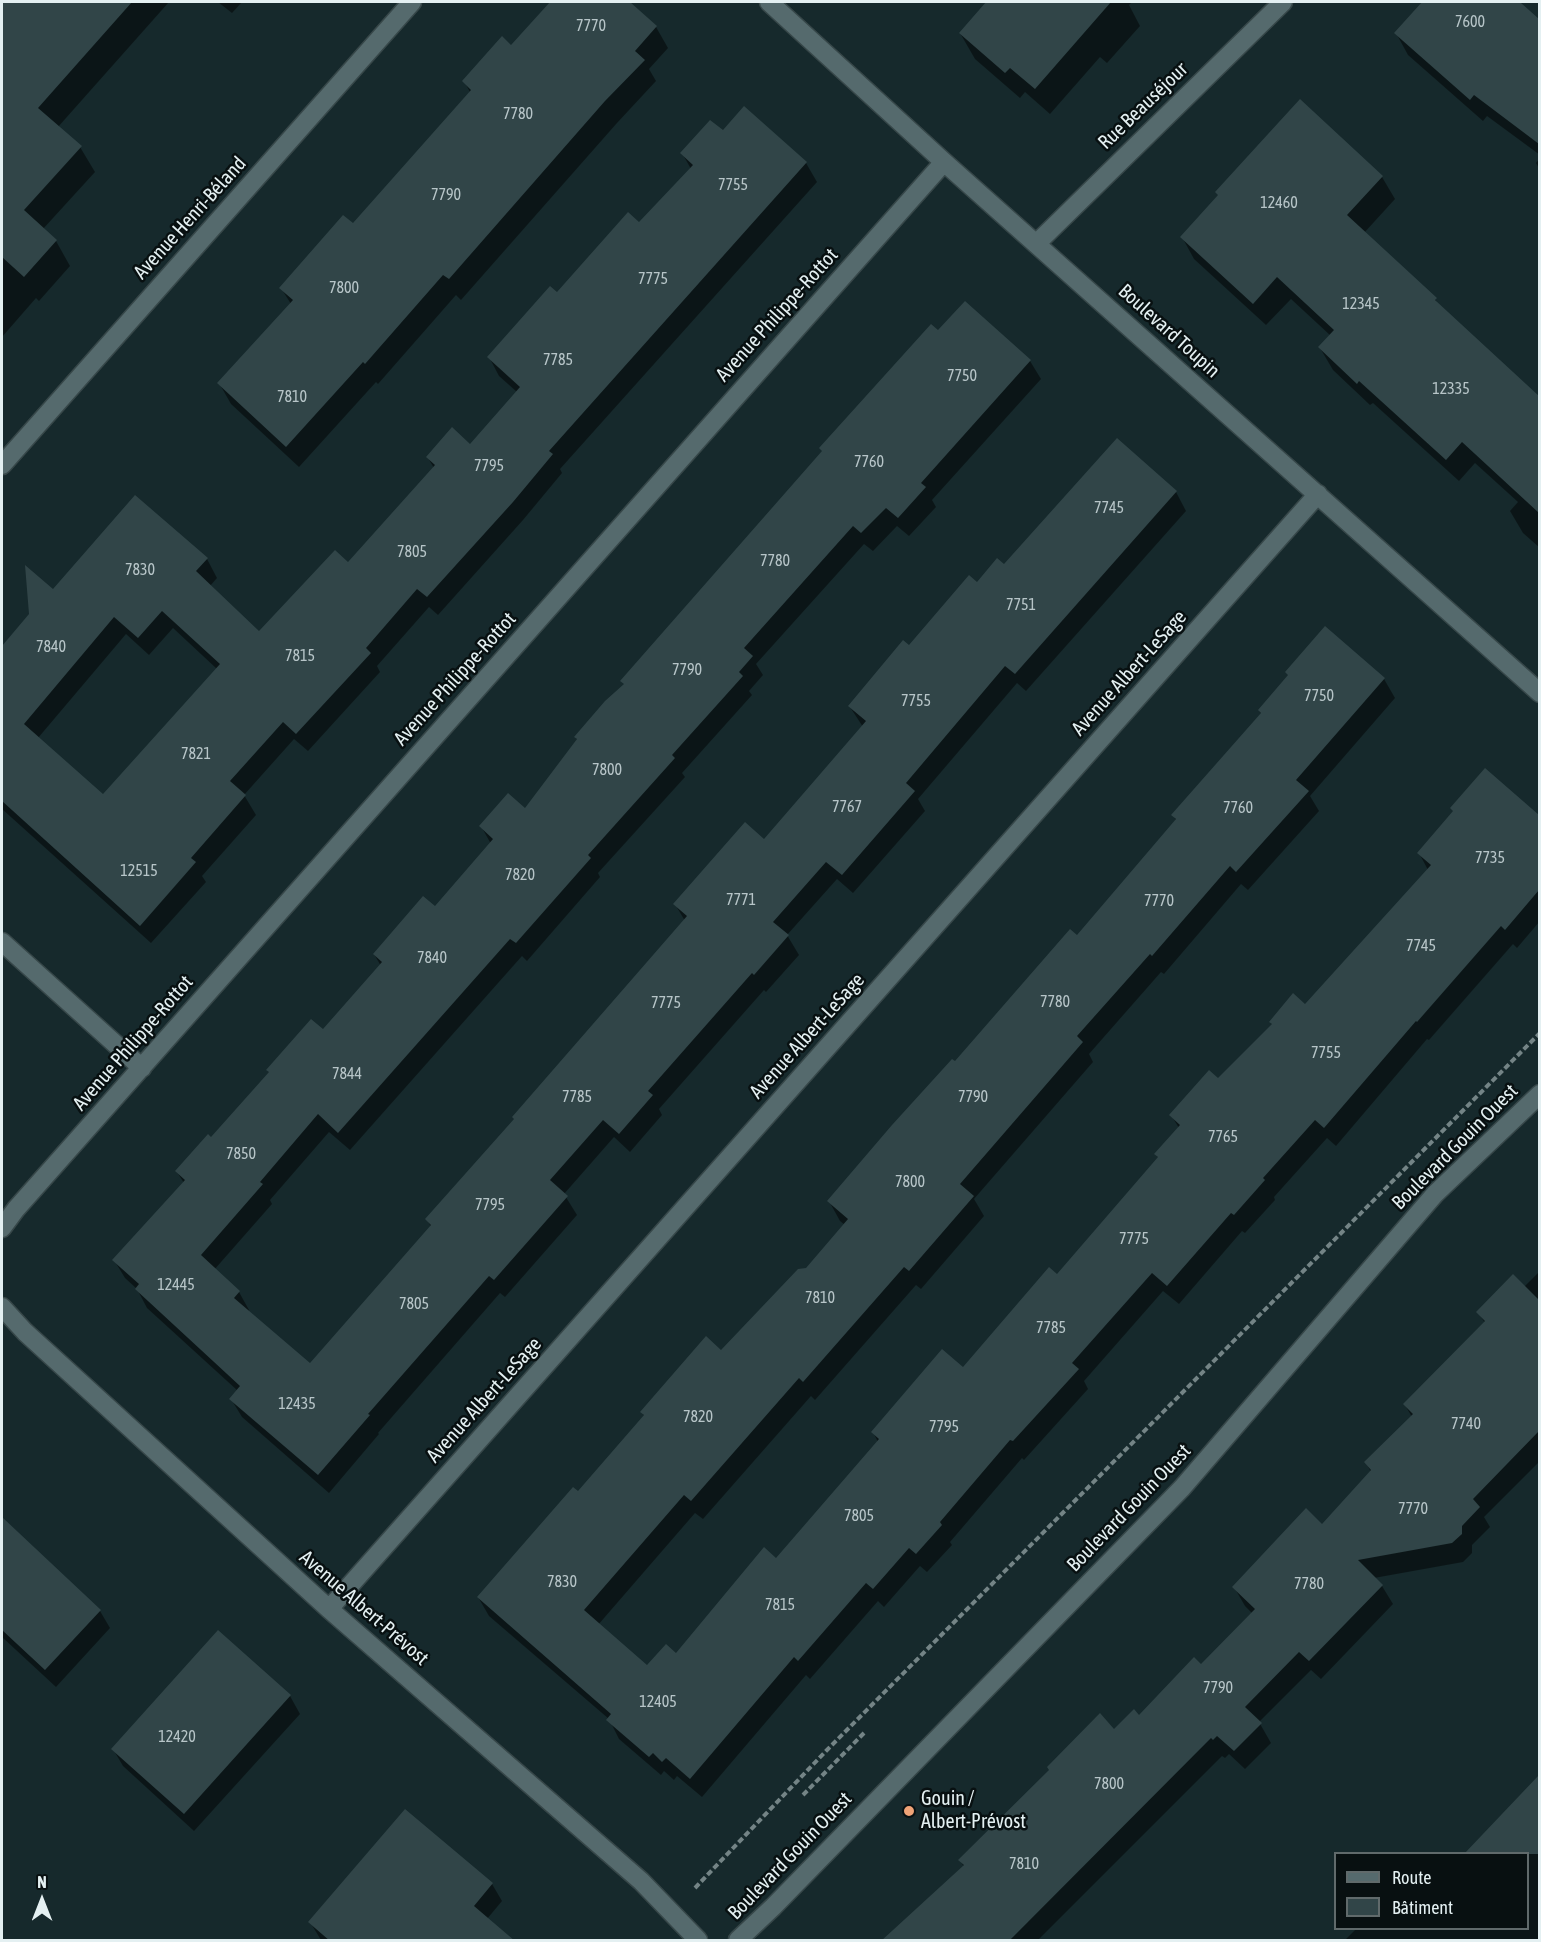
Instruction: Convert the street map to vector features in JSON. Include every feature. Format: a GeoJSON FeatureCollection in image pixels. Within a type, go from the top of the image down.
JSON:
{"type":"FeatureCollection","features":[{"type":"Feature","properties":{"kind":"street","name":"Avenue Henri-Béland"},"geometry":{"type":"LineString","coordinates":[[2,465],[412,2]]}},
{"type":"Feature","properties":{"kind":"street","name":"Boulevard Toupin"},"geometry":{"type":"LineString","coordinates":[[769,2],[944,162],[1539,693]]}},
{"type":"Feature","properties":{"kind":"street","name":"Rue Beauséjour"},"geometry":{"type":"LineString","coordinates":[[1036,244],[1283,2]]}},
{"type":"Feature","properties":{"kind":"street","name":"Avenue Philippe-Rottot"},"geometry":{"type":"LineString","coordinates":[[2,1228],[16,1209],[944,162]]}},
{"type":"Feature","properties":{"kind":"street","name":"Avenue Albert-LeSage"},"geometry":{"type":"LineString","coordinates":[[329,1609],[1318,494]]}},
{"type":"Feature","properties":{"kind":"street"},"geometry":{"type":"LineString","coordinates":[[2,942],[142,1068]]}},
{"type":"Feature","properties":{"kind":"street","name":"Boulevard Gouin Ouest"},"geometry":{"type":"LineString","coordinates":[[738,1941],[1182,1488],[1436,1194],[1539,1094]]}},
{"type":"Feature","properties":{"kind":"street","name":"Avenue Albert-Prévost"},"geometry":{"type":"LineString","coordinates":[[2,1307],[25,1332],[329,1609],[641,1881],[698,1941]]}},
{"type":"Feature","properties":{"kind":"path","name":"Boulevard Gouin Ouest"},"geometry":{"type":"LineString","coordinates":[[724,1860],[826,1751],[1539,1033]]}},
{"type":"Feature","properties":{"kind":"path"},"geometry":{"type":"LineString","coordinates":[[803,1795],[865,1732]]}},
{"type":"Feature","properties":{"kind":"building"},"geometry":{"type":"Polygon","coordinates":[[[2,2],[132,2],[38,108],[82,146],[24,210],[57,240],[24,277],[2,257],[2,2]]]}},
{"type":"Feature","properties":{"kind":"building"},"geometry":{"type":"Polygon","coordinates":[[[550,2],[630,2],[657,26],[635,51],[645,60],[605,101],[449,279],[443,275],[365,364],[363,362],[286,447],[217,383],[293,300],[279,288],[343,215],[353,223],[471,90],[462,81],[502,36],[511,45],[550,2]]]}},
{"type":"Feature","properties":{"kind":"building"},"geometry":{"type":"Polygon","coordinates":[[[986,2],[1111,2],[1035,89],[1010,68],[1005,73],[959,33],[986,2]]]}},
{"type":"Feature","properties":{"kind":"building"},"geometry":{"type":"Polygon","coordinates":[[[1422,2],[1520,2],[1539,19],[1539,144],[1474,95],[1470,100],[1394,33],[1422,2]]]}},
{"type":"Feature","properties":{"kind":"building"},"geometry":{"type":"Polygon","coordinates":[[[1300,99],[1383,176],[1347,215],[1539,396],[1539,513],[1462,442],[1446,460],[1359,381],[1357,384],[1318,347],[1334,330],[1277,277],[1253,304],[1180,237],[1218,195],[1215,192],[1300,99]]]}},
{"type":"Feature","properties":{"kind":"building"},"geometry":{"type":"Polygon","coordinates":[[[744,106],[807,162],[549,451],[553,454],[513,502],[427,597],[417,589],[366,648],[371,653],[296,734],[283,722],[230,781],[246,795],[191,858],[196,862],[140,926],[2,801],[2,646],[29,614],[25,565],[53,589],[135,495],[208,558],[196,571],[259,631],[335,550],[348,562],[435,465],[426,457],[452,427],[470,444],[520,387],[487,357],[550,286],[557,292],[628,212],[639,222],[693,165],[680,153],[710,120],[723,130],[744,106]],[[162,611],[138,638],[114,617],[24,724],[103,794],[220,664],[162,611]]]}},
{"type":"Feature","properties":{"kind":"building"},"geometry":{"type":"Polygon","coordinates":[[[965,301],[1031,360],[921,483],[926,487],[898,518],[886,508],[861,533],[853,526],[744,648],[753,656],[739,672],[743,676],[672,755],[675,758],[588,855],[591,858],[516,943],[510,939],[338,1133],[318,1114],[260,1182],[263,1184],[201,1255],[240,1291],[234,1298],[310,1363],[431,1225],[425,1219],[514,1119],[512,1117],[687,916],[673,904],[745,822],[764,839],[866,721],[848,706],[903,640],[909,645],[969,575],[977,582],[997,558],[1004,564],[1117,438],[1177,491],[1015,674],[1005,666],[906,783],[915,791],[842,875],[826,862],[773,922],[789,935],[754,975],[752,973],[648,1091],[653,1095],[619,1134],[603,1120],[550,1180],[568,1196],[494,1280],[489,1276],[368,1414],[370,1415],[318,1475],[229,1399],[240,1386],[135,1289],[139,1284],[112,1260],[185,1180],[175,1171],[208,1134],[211,1137],[269,1072],[266,1070],[311,1019],[323,1029],[382,962],[373,954],[423,896],[435,906],[493,839],[479,826],[508,793],[525,808],[577,739],[574,737],[605,701],[624,684],[620,681],[822,451],[819,448],[931,324],[938,330],[965,301]]]}},
{"type":"Feature","properties":{"kind":"building"},"geometry":{"type":"Polygon","coordinates":[[[1325,626],[1385,678],[1296,780],[1309,791],[1236,872],[1230,866],[1152,956],[1150,954],[1077,1036],[1083,1042],[960,1184],[974,1196],[909,1271],[904,1267],[803,1382],[799,1378],[691,1501],[684,1495],[584,1610],[647,1665],[666,1644],[676,1653],[764,1547],[776,1558],[879,1439],[871,1432],[942,1349],[963,1367],[1049,1267],[1057,1274],[1158,1157],[1154,1154],[1180,1125],[1169,1115],[1209,1070],[1218,1078],[1272,1024],[1269,1022],[1293,993],[1305,1004],[1431,865],[1417,853],[1453,811],[1450,808],[1485,768],[1539,815],[1539,890],[1505,930],[1501,926],[1324,1128],[1315,1120],[1263,1178],[1265,1180],[1234,1215],[1231,1213],[1167,1286],[1152,1273],[1072,1363],[1079,1369],[1013,1441],[1010,1440],[940,1522],[942,1525],[916,1554],[909,1548],[873,1589],[866,1583],[798,1661],[794,1657],[690,1779],[666,1758],[662,1762],[653,1753],[649,1757],[606,1720],[611,1714],[477,1597],[573,1487],[578,1491],[644,1415],[640,1412],[706,1336],[721,1350],[798,1269],[806,1268],[848,1219],[827,1201],[952,1059],[955,1061],[1070,929],[1077,935],[1176,819],[1171,815],[1261,713],[1258,710],[1288,675],[1285,672],[1325,626]]]}},
{"type":"Feature","properties":{"kind":"building"},"geometry":{"type":"Polygon","coordinates":[[[1513,1274],[1539,1300],[1539,1431],[1473,1499],[1480,1507],[1462,1526],[1462,1534],[1452,1543],[1358,1560],[1383,1585],[1309,1661],[1299,1652],[1245,1707],[1262,1723],[1234,1751],[1217,1736],[1213,1740],[1211,1738],[1009,1941],[881,1941],[964,1865],[958,1860],[1049,1770],[1047,1767],[1100,1713],[1114,1729],[1134,1709],[1139,1715],[1194,1657],[1201,1664],[1255,1609],[1232,1587],[1306,1508],[1322,1524],[1371,1470],[1364,1462],[1413,1414],[1403,1404],[1485,1321],[1476,1312],[1513,1274]]]}},
{"type":"Feature","properties":{"kind":"building"},"geometry":{"type":"Polygon","coordinates":[[[2,1517],[101,1610],[45,1670],[2,1630],[2,1517]]]}},
{"type":"Feature","properties":{"kind":"building"},"geometry":{"type":"Polygon","coordinates":[[[218,1630],[291,1695],[184,1814],[111,1749],[218,1630]]]}},
{"type":"Feature","properties":{"kind":"building"},"geometry":{"type":"Polygon","coordinates":[[[1539,1775],[1539,1854],[1466,1852],[1539,1775]]]}},
{"type":"Feature","properties":{"kind":"building"},"geometry":{"type":"Polygon","coordinates":[[[405,1809],[493,1883],[474,1906],[515,1941],[330,1941],[308,1922],[405,1809]]]}},
{"type":"Feature","properties":{"kind":"place","name":"Gouin / Albert-Prévost"},"geometry":{"type":"Point","coordinates":[909,1811]}}]}
